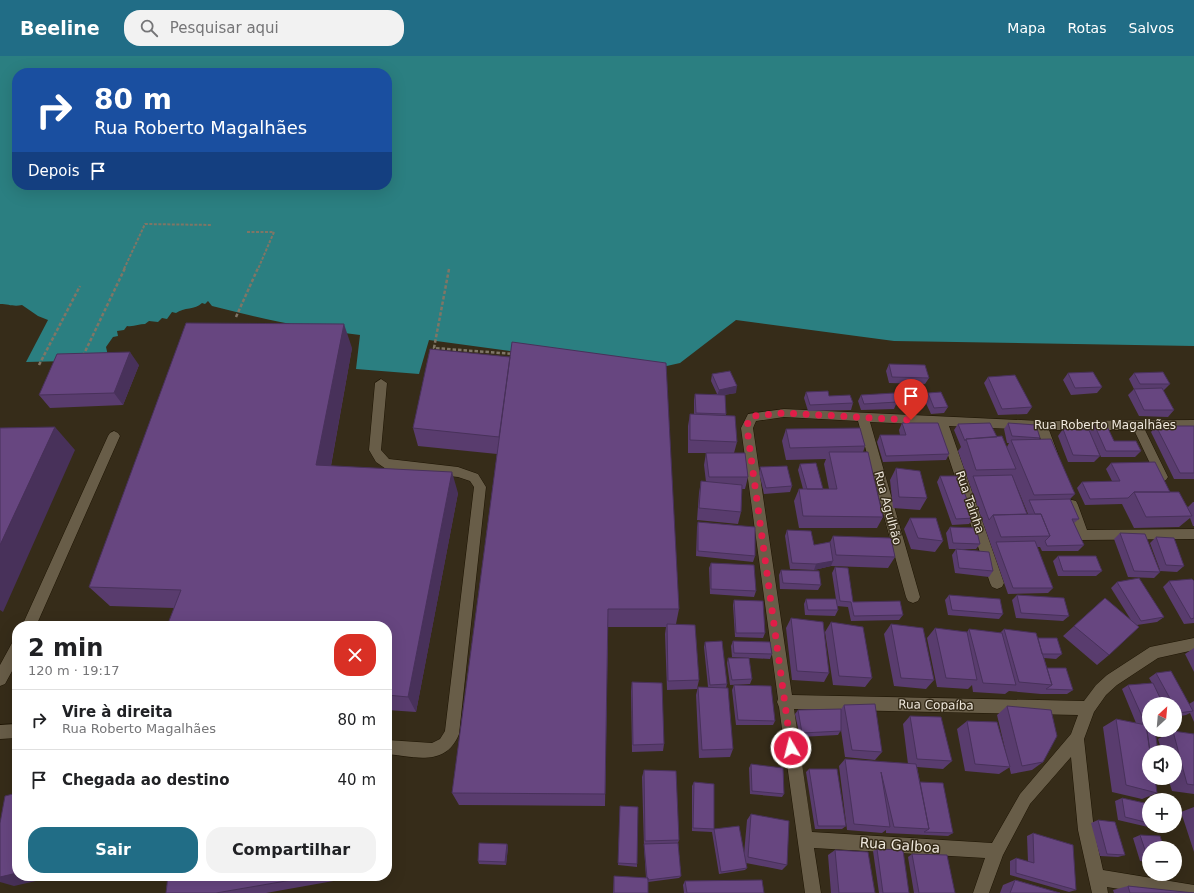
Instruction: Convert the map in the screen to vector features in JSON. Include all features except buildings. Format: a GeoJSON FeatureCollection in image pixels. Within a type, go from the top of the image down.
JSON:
{"type":"FeatureCollection","features":[{"type":"Feature","properties":{"kind":"street"},"geometry":{"type":"LineString","coordinates":[[381,383],[375,450],[380,459],[386,464],[458,472],[474,478],[480,487],[452,734],[445,744],[433,751],[392,747]]}},
{"type":"Feature","properties":{"kind":"street","name":"Rua Roberto Magalhães"},"geometry":{"type":"LineString","coordinates":[[784,702],[747,428],[748,422],[752,416],[784,413],[1041,426],[1194,425]]}},
{"type":"Feature","properties":{"kind":"street","name":"Rua Agulhão"},"geometry":{"type":"LineString","coordinates":[[863,418],[912,597]]}},
{"type":"Feature","properties":{"kind":"street","name":"Rua Tainha"},"geometry":{"type":"LineString","coordinates":[[942,422],[997,583]]}},
{"type":"Feature","properties":{"kind":"street"},"geometry":{"type":"LineString","coordinates":[[1137,425],[1166,486]]}},
{"type":"Feature","properties":{"kind":"street"},"geometry":{"type":"LineString","coordinates":[[1041,426],[1055,462]]}},
{"type":"Feature","properties":{"kind":"street"},"geometry":{"type":"LineString","coordinates":[[31,621],[114,436]]}},
{"type":"Feature","properties":{"kind":"street"},"geometry":{"type":"LineString","coordinates":[[1066,490],[1081,526],[1082,535],[1113,536],[1191,534]]}},
{"type":"Feature","properties":{"kind":"street"},"geometry":{"type":"LineString","coordinates":[[1182,520],[1191,534]]}},
{"type":"Feature","properties":{"kind":"street"},"geometry":{"type":"LineString","coordinates":[[981,893],[996,851],[1025,799],[1077,739],[1088,708],[1101,690],[1112,680],[1155,652],[1194,644]]}},
{"type":"Feature","properties":{"kind":"street"},"geometry":{"type":"LineString","coordinates":[[0,679],[12,657]]}},
{"type":"Feature","properties":{"kind":"street"},"geometry":{"type":"LineString","coordinates":[[784,702],[813,893]]}},
{"type":"Feature","properties":{"kind":"street","name":"Rua Copaíba"},"geometry":{"type":"LineString","coordinates":[[784,702],[1088,708]]}},
{"type":"Feature","properties":{"kind":"street"},"geometry":{"type":"LineString","coordinates":[[0,732],[12,731]]}},
{"type":"Feature","properties":{"kind":"street"},"geometry":{"type":"LineString","coordinates":[[1077,739],[1086,830],[1100,893]]}},
{"type":"Feature","properties":{"kind":"street","name":"Rua Galboa"},"geometry":{"type":"LineString","coordinates":[[804,839],[996,851]]}},
{"type":"Feature","properties":{"kind":"street"},"geometry":{"type":"LineString","coordinates":[[1096,876],[1194,893]]}},
{"type":"Feature","properties":{"kind":"path"},"geometry":{"type":"LineString","coordinates":[[82,358],[146,224],[212,225]]}},
{"type":"Feature","properties":{"kind":"path"},"geometry":{"type":"LineString","coordinates":[[236,317],[274,232],[247,232]]}},
{"type":"Feature","properties":{"kind":"path"},"geometry":{"type":"LineString","coordinates":[[449,269],[434,348],[516,354]]}},
{"type":"Feature","properties":{"kind":"path"},"geometry":{"type":"LineString","coordinates":[[39,365],[80,286]]}},
{"type":"Feature","properties":{"kind":"water"},"geometry":{"type":"Polygon","coordinates":[[[0,56],[1194,56],[1194,346],[894,341],[736,320],[680,363],[649,370],[429,340],[419,374],[356,369],[360,335],[304,327],[267,319],[212,306],[208,301],[205,304],[202,303],[196,307],[176,313],[172,312],[167,319],[162,318],[158,322],[149,321],[145,324],[127,326],[124,330],[117,331],[118,336],[113,337],[106,347],[109,360],[26,362],[48,320],[38,316],[22,305],[16,306],[0,304],[0,56]]]}},
{"type":"Feature","properties":{"kind":"route"},"geometry":{"type":"LineString","coordinates":[[791,748],[747,428],[748,422],[752,416],[784,413],[911,420]]}}]}
